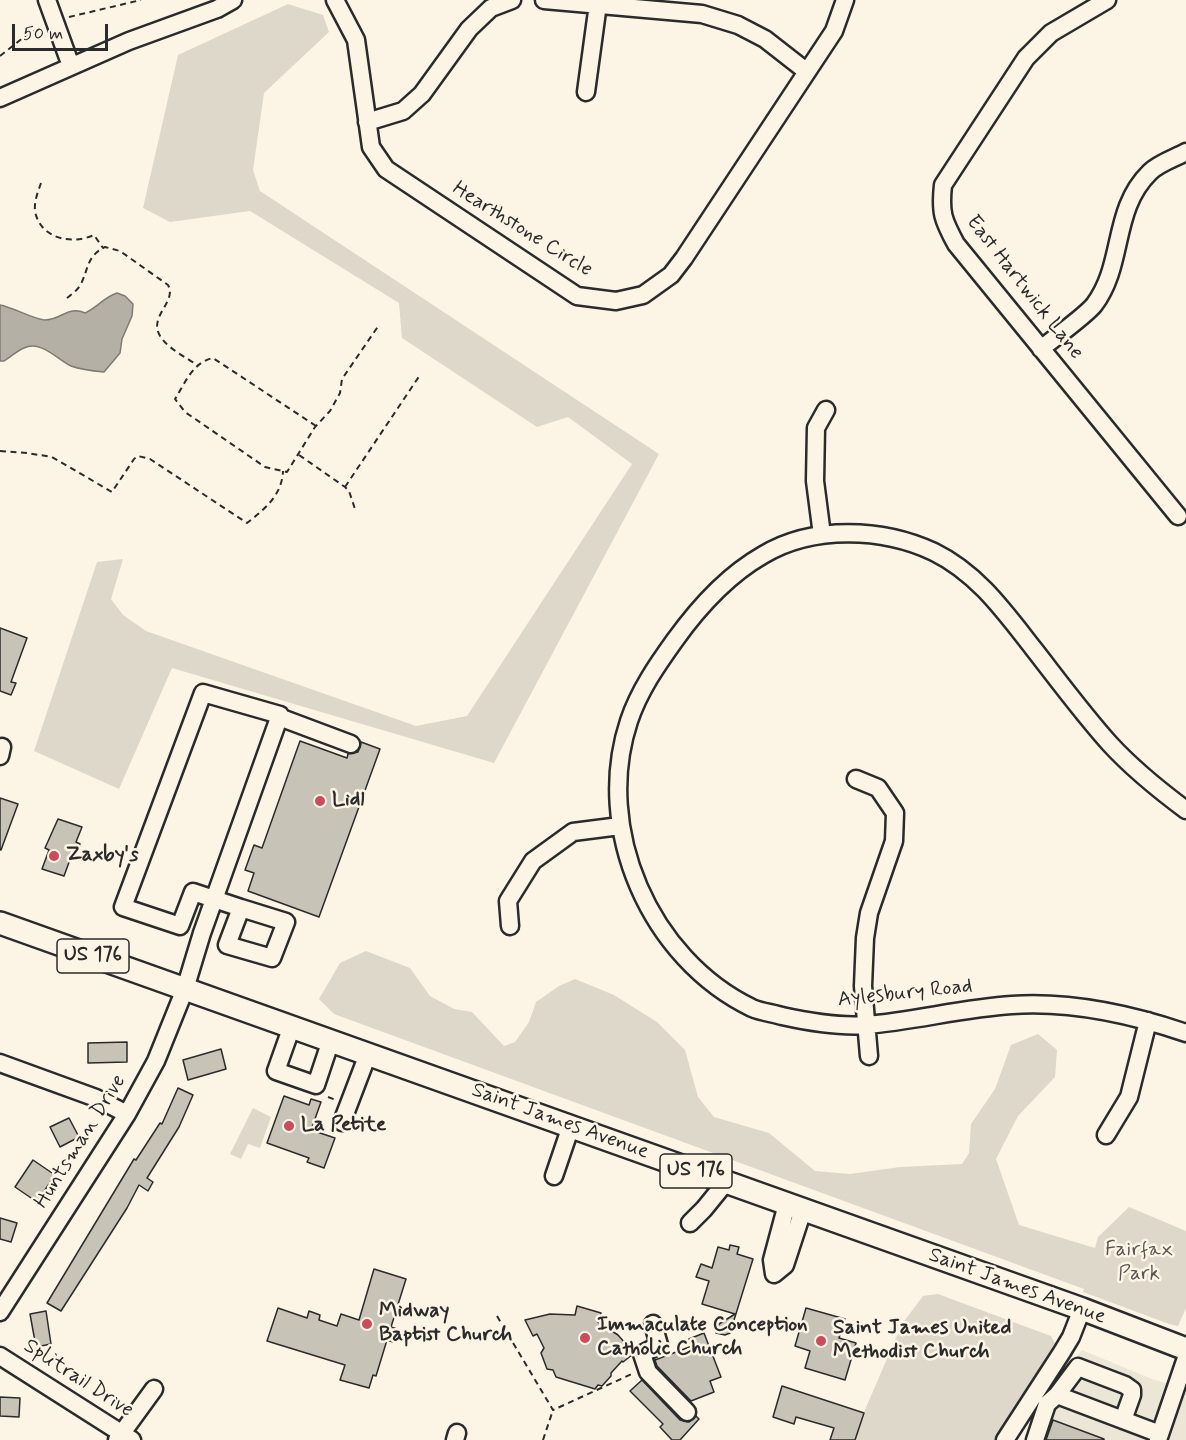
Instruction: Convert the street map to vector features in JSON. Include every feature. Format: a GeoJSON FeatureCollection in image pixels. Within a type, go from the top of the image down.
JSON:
{"type":"FeatureCollection","features":[{"type":"Feature","properties":{"kind":"main road","name":"Saint James Avenue"},"geometry":{"type":"LineString","coordinates":[[0,923],[571,1126],[1186,1349]]}},
{"type":"Feature","properties":{"kind":"street"},"geometry":{"type":"LineString","coordinates":[[47,0],[71,66]]}},
{"type":"Feature","properties":{"kind":"street"},"geometry":{"type":"LineString","coordinates":[[0,98],[129,40],[217,9],[234,0]]}},
{"type":"Feature","properties":{"kind":"street","name":"Hearthstone Circle"},"geometry":{"type":"LineString","coordinates":[[335,0],[356,40],[371,147],[386,169],[577,296],[616,301],[643,294],[671,275],[684,258],[834,31],[845,0]]}},
{"type":"Feature","properties":{"kind":"street"},"geometry":{"type":"LineString","coordinates":[[367,122],[403,111],[422,94],[469,29],[491,8],[512,0]]}},
{"type":"Feature","properties":{"kind":"street"},"geometry":{"type":"LineString","coordinates":[[544,0],[702,14],[738,25],[765,39],[806,71]]}},
{"type":"Feature","properties":{"kind":"street","name":"East Hartwick Lane"},"geometry":{"type":"LineString","coordinates":[[1101,1],[1051,33],[1026,58],[944,185],[941,207],[945,224],[956,244],[1178,516]]}},
{"type":"Feature","properties":{"kind":"street"},"geometry":{"type":"LineString","coordinates":[[586,92],[598,4]]}},
{"type":"Feature","properties":{"kind":"street"},"geometry":{"type":"LineString","coordinates":[[1041,349],[1093,306],[1108,279],[1128,202],[1137,186],[1151,170],[1186,152]]}},
{"type":"Feature","properties":{"kind":"street"},"geometry":{"type":"LineString","coordinates":[[822,535],[815,481],[816,428],[826,410]]}},
{"type":"Feature","properties":{"kind":"street","name":"Aylesbury Road"},"geometry":{"type":"LineString","coordinates":[[1186,810],[1151,784],[1112,746],[1002,608],[978,582],[957,564],[905,540],[870,534],[822,535],[789,543],[763,554],[731,578],[702,606],[653,670],[629,721],[619,773],[620,826],[640,893],[674,947],[717,986],[755,1009],[832,1025],[866,1025],[1013,1005],[1066,1005],[1148,1021],[1186,1033]]}},
{"type":"Feature","properties":{"kind":"street"},"geometry":{"type":"LineString","coordinates":[[241,908],[193,892],[180,926],[123,907],[202,693],[280,716],[351,744]]}},
{"type":"Feature","properties":{"kind":"street","name":"Huntsman Drive"},"geometry":{"type":"LineString","coordinates":[[2,1302],[127,1114],[156,1061],[185,989],[214,898],[279,717]]}},
{"type":"Feature","properties":{"kind":"street"},"geometry":{"type":"LineString","coordinates":[[856,779],[878,788],[896,813],[894,842],[869,913],[865,938],[863,986],[869,1056]]}},
{"type":"Feature","properties":{"kind":"street"},"geometry":{"type":"LineString","coordinates":[[510,926],[508,902],[533,861],[573,832],[620,826]]}},
{"type":"Feature","properties":{"kind":"street"},"geometry":{"type":"LineString","coordinates":[[1106,1135],[1129,1097],[1148,1021]]}},
{"type":"Feature","properties":{"kind":"street"},"geometry":{"type":"LineString","coordinates":[[291,1026],[276,1071],[316,1085],[331,1040]]}},
{"type":"Feature","properties":{"kind":"street"},"geometry":{"type":"LineString","coordinates":[[342,1122],[368,1054]]}},
{"type":"Feature","properties":{"kind":"street"},"geometry":{"type":"LineString","coordinates":[[0,1063],[96,1098],[127,1114]]}},
{"type":"Feature","properties":{"kind":"street"},"geometry":{"type":"LineString","coordinates":[[554,1176],[571,1126]]}},
{"type":"Feature","properties":{"kind":"street"},"geometry":{"type":"LineString","coordinates":[[690,1223],[726,1182]]}},
{"type":"Feature","properties":{"kind":"street"},"geometry":{"type":"LineString","coordinates":[[1005,1440],[1071,1337],[1082,1310]]}},
{"type":"Feature","properties":{"kind":"street"},"geometry":{"type":"LineString","coordinates":[[653,1324],[659,1345],[642,1354],[647,1369],[687,1412]]}},
{"type":"Feature","properties":{"kind":"street","name":"Splitrail Drive"},"geometry":{"type":"LineString","coordinates":[[0,1356],[124,1438]]}},
{"type":"Feature","properties":{"kind":"street"},"geometry":{"type":"LineString","coordinates":[[1057,1395],[1123,1420],[1159,1437],[1186,1358]]}},
{"type":"Feature","properties":{"kind":"street"},"geometry":{"type":"LineString","coordinates":[[1035,1440],[1047,1404],[1057,1395],[1078,1367],[1125,1385],[1132,1390],[1123,1420]]}},
{"type":"Feature","properties":{"kind":"street"},"geometry":{"type":"LineString","coordinates":[[124,1438],[154,1389]]}},
{"type":"Feature","properties":{"kind":"path"},"geometry":{"type":"LineString","coordinates":[[41,183],[36,197],[35,210],[44,227],[60,239],[68,241],[94,235],[103,248]]}},
{"type":"Feature","properties":{"kind":"path"},"geometry":{"type":"LineString","coordinates":[[67,298],[80,286],[89,260],[97,251],[103,248],[120,251],[168,285],[171,290],[170,296],[157,318],[158,332],[166,344],[197,365]]}},
{"type":"Feature","properties":{"kind":"path"},"geometry":{"type":"LineString","coordinates":[[316,426],[213,358],[197,365],[175,399],[184,412],[265,467],[287,472],[316,426],[330,411],[340,393],[342,379],[379,325]]}},
{"type":"Feature","properties":{"kind":"path"},"geometry":{"type":"LineString","coordinates":[[345,487],[420,375]]}},
{"type":"Feature","properties":{"kind":"path"},"geometry":{"type":"LineString","coordinates":[[0,451],[52,458],[112,492],[134,459],[138,456],[150,459],[247,524],[278,493],[283,471]]}},
{"type":"Feature","properties":{"kind":"path"},"geometry":{"type":"LineString","coordinates":[[299,455],[345,487],[349,491],[355,509]]}},
{"type":"Feature","properties":{"kind":"path"},"geometry":{"type":"LineString","coordinates":[[497,1316],[553,1410]]}},
{"type":"Feature","properties":{"kind":"path"},"geometry":{"type":"LineString","coordinates":[[543,1440],[553,1410],[637,1372],[640,1375],[647,1369]]}},
{"type":"Feature","properties":{"kind":"shaded area"},"geometry":{"type":"Polygon","coordinates":[[[117,293],[125,296],[133,304],[132,316],[122,339],[120,353],[104,372],[71,366],[37,346],[24,348],[4,361],[0,361],[0,305],[45,320],[74,311],[85,313],[117,293]]]}},
{"type":"Feature","properties":{"kind":"shaded area"},"geometry":{"type":"Polygon","coordinates":[[[1082,1350],[1152,1379],[1186,1389],[1186,1440],[1028,1440],[1042,1397],[1082,1350]]]}},
{"type":"Feature","properties":{"kind":"green space"},"geometry":{"type":"Polygon","coordinates":[[[288,4],[323,15],[329,32],[264,93],[253,170],[260,191],[659,454],[494,763],[172,668],[119,789],[34,751],[97,562],[123,559],[111,599],[123,615],[146,631],[416,726],[467,716],[632,464],[568,417],[537,427],[402,338],[399,303],[250,211],[170,222],[143,208],[178,55],[288,4]]]}},
{"type":"Feature","properties":{"kind":"green space","name":"Fairfax Park"},"geometry":{"type":"Polygon","coordinates":[[[366,951],[410,968],[430,996],[454,1009],[472,1012],[504,1046],[515,1042],[529,1022],[536,1002],[559,986],[575,979],[614,995],[657,1022],[685,1050],[698,1097],[714,1117],[769,1133],[815,1171],[850,1174],[900,1167],[962,1164],[969,1153],[971,1124],[995,1089],[1011,1045],[1038,1034],[1057,1050],[1055,1077],[1018,1116],[996,1159],[1019,1225],[1095,1248],[1098,1237],[1129,1207],[1186,1231],[1186,1308],[1178,1326],[1083,1292],[1084,1289],[334,1014],[319,999],[340,963],[366,951]]]}},
{"type":"Feature","properties":{"kind":"green space"},"geometry":{"type":"Polygon","coordinates":[[[253,1108],[271,1117],[260,1148],[248,1144],[241,1159],[230,1154],[253,1108]]]}},
{"type":"Feature","properties":{"kind":"green space"},"geometry":{"type":"Polygon","coordinates":[[[938,1294],[1051,1336],[1057,1347],[995,1440],[852,1440],[902,1324],[923,1296],[938,1294]]]}},
{"type":"Feature","properties":{"kind":"building"},"geometry":{"type":"Polygon","coordinates":[[[0,628],[27,638],[11,682],[16,683],[11,695],[0,691],[0,628]]]}},
{"type":"Feature","properties":{"kind":"building","name":"Lidl"},"geometry":{"type":"Polygon","coordinates":[[[300,741],[347,758],[348,754],[358,752],[361,742],[380,749],[319,917],[248,891],[254,873],[245,870],[254,845],[262,848],[300,741]]]}},
{"type":"Feature","properties":{"kind":"building"},"geometry":{"type":"Polygon","coordinates":[[[0,798],[18,804],[1,850],[0,850],[0,798]]]}},
{"type":"Feature","properties":{"kind":"building"},"geometry":{"type":"Polygon","coordinates":[[[58,819],[82,827],[76,842],[80,844],[76,854],[71,857],[64,876],[42,869],[49,850],[45,848],[58,819]]]}},
{"type":"Feature","properties":{"kind":"building"},"geometry":{"type":"Polygon","coordinates":[[[127,1042],[127,1062],[88,1063],[88,1043],[127,1042]]]}},
{"type":"Feature","properties":{"kind":"building"},"geometry":{"type":"Polygon","coordinates":[[[221,1049],[226,1069],[188,1080],[183,1060],[221,1049]]]}},
{"type":"Feature","properties":{"kind":"building"},"geometry":{"type":"Polygon","coordinates":[[[178,1088],[193,1095],[179,1127],[147,1178],[153,1182],[148,1191],[139,1185],[127,1208],[61,1311],[47,1303],[134,1159],[136,1160],[160,1123],[162,1124],[178,1088]]]}},
{"type":"Feature","properties":{"kind":"building"},"geometry":{"type":"Polygon","coordinates":[[[284,1096],[309,1105],[311,1099],[321,1102],[311,1130],[335,1138],[324,1168],[307,1162],[309,1158],[267,1143],[284,1096]]]}},
{"type":"Feature","properties":{"kind":"building"},"geometry":{"type":"Polygon","coordinates":[[[69,1118],[79,1137],[60,1147],[50,1127],[69,1118]]]}},
{"type":"Feature","properties":{"kind":"building"},"geometry":{"type":"Polygon","coordinates":[[[33,1160],[55,1175],[37,1202],[15,1187],[33,1160]]]}},
{"type":"Feature","properties":{"kind":"building"},"geometry":{"type":"Polygon","coordinates":[[[0,1218],[17,1223],[11,1242],[0,1239],[0,1218]]]}},
{"type":"Feature","properties":{"kind":"building"},"geometry":{"type":"Polygon","coordinates":[[[730,1245],[739,1247],[737,1254],[753,1259],[730,1333],[725,1335],[716,1333],[719,1324],[735,1314],[702,1304],[709,1281],[696,1277],[701,1264],[712,1268],[718,1247],[729,1250],[730,1245]]]}},
{"type":"Feature","properties":{"kind":"building"},"geometry":{"type":"Polygon","coordinates":[[[374,1269],[406,1279],[391,1327],[397,1329],[393,1342],[387,1340],[376,1376],[373,1375],[369,1388],[340,1380],[345,1365],[267,1341],[278,1308],[307,1318],[309,1311],[320,1315],[319,1320],[337,1326],[341,1314],[359,1320],[374,1269]]]}},
{"type":"Feature","properties":{"kind":"building"},"geometry":{"type":"Polygon","coordinates":[[[577,1306],[601,1313],[598,1322],[618,1335],[632,1351],[632,1355],[622,1361],[602,1386],[598,1385],[595,1389],[556,1377],[553,1370],[547,1369],[541,1353],[544,1348],[537,1334],[533,1336],[525,1320],[550,1314],[575,1315],[577,1306]]]}},
{"type":"Feature","properties":{"kind":"building"},"geometry":{"type":"Polygon","coordinates":[[[806,1308],[845,1319],[839,1338],[856,1343],[845,1380],[805,1368],[810,1351],[795,1346],[806,1308]]]}},
{"type":"Feature","properties":{"kind":"building"},"geometry":{"type":"Polygon","coordinates":[[[46,1311],[51,1344],[36,1347],[30,1314],[46,1311]]]}},
{"type":"Feature","properties":{"kind":"building"},"geometry":{"type":"Polygon","coordinates":[[[704,1333],[721,1377],[710,1381],[714,1392],[691,1401],[657,1366],[655,1360],[692,1346],[689,1339],[704,1333]]]}},
{"type":"Feature","properties":{"kind":"building"},"geometry":{"type":"Polygon","coordinates":[[[642,1380],[680,1420],[689,1422],[696,1416],[699,1419],[680,1440],[672,1440],[660,1427],[663,1424],[630,1391],[642,1380]]]}},
{"type":"Feature","properties":{"kind":"building"},"geometry":{"type":"Polygon","coordinates":[[[782,1386],[864,1413],[855,1440],[830,1440],[834,1428],[796,1417],[794,1424],[773,1417],[782,1386]]]}},
{"type":"Feature","properties":{"kind":"building"},"geometry":{"type":"Polygon","coordinates":[[[0,1397],[20,1398],[19,1417],[0,1416],[0,1397]]]}},
{"type":"Feature","properties":{"kind":"building"},"geometry":{"type":"Polygon","coordinates":[[[1053,1420],[1104,1439],[1104,1440],[1046,1440],[1053,1420]]]}},
{"type":"Feature","properties":{"kind":"place","name":"Lidl"},"geometry":{"type":"Point","coordinates":[320,801]}},
{"type":"Feature","properties":{"kind":"place","name":"Zaxby's"},"geometry":{"type":"Point","coordinates":[54,856]}},
{"type":"Feature","properties":{"kind":"place","name":"La Petite"},"geometry":{"type":"Point","coordinates":[289,1126]}},
{"type":"Feature","properties":{"kind":"place","name":"Midway Baptist Church"},"geometry":{"type":"Point","coordinates":[367,1324]}},
{"type":"Feature","properties":{"kind":"place","name":"Immaculate Conception Catholic Church"},"geometry":{"type":"Point","coordinates":[585,1338]}},
{"type":"Feature","properties":{"kind":"place","name":"Saint James United Methodist Church"},"geometry":{"type":"Point","coordinates":[821,1341]}}]}
